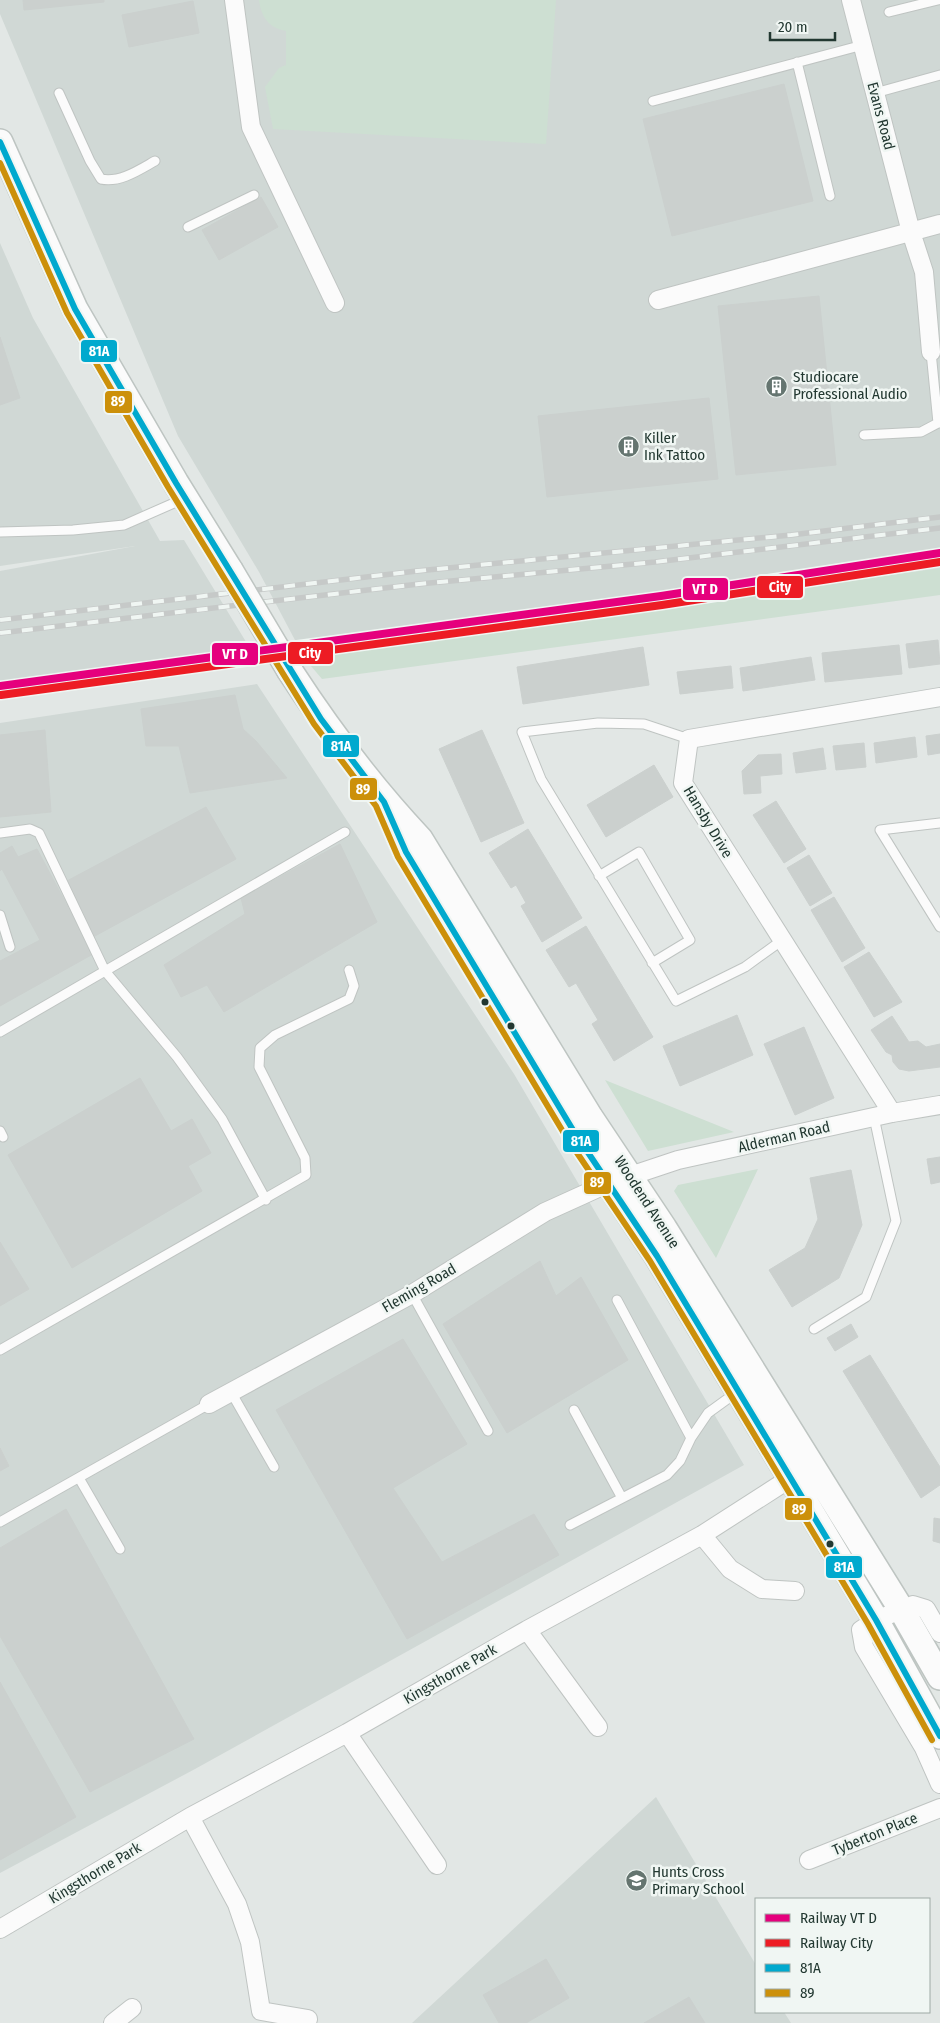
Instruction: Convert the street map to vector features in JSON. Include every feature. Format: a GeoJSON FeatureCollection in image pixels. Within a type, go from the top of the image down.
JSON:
{"type":"FeatureCollection","features":[{"type":"Feature","properties":{"kind":"street"},"geometry":{"type":"LineString","coordinates":[[234,0],[251,127],[335,302]]}},
{"type":"Feature","properties":{"kind":"street","name":"Evans Road"},"geometry":{"type":"LineString","coordinates":[[851,0],[911,232],[924,272],[931,352]]}},
{"type":"Feature","properties":{"kind":"street","name":"Woodend Avenue"},"geometry":{"type":"LineString","coordinates":[[0,142],[75,309],[290,671],[321,719],[384,802],[406,852],[573,1130],[619,1179],[811,1466],[901,1609],[940,1677]]}},
{"type":"Feature","properties":{"kind":"street"},"geometry":{"type":"LineString","coordinates":[[658,300],[940,224]]}},
{"type":"Feature","properties":{"kind":"street"},"geometry":{"type":"LineString","coordinates":[[689,739],[940,697]]}},
{"type":"Feature","properties":{"kind":"street","name":"Hansby Drive"},"geometry":{"type":"LineString","coordinates":[[689,739],[683,783],[781,941],[892,1112]]}},
{"type":"Feature","properties":{"kind":"street","name":"Alderman Road"},"geometry":{"type":"LineString","coordinates":[[619,1179],[672,1162],[892,1112],[940,1105]]}},
{"type":"Feature","properties":{"kind":"street","name":"Woodend Avenue"},"geometry":{"type":"LineString","coordinates":[[619,1179],[657,1256],[737,1392],[876,1620],[940,1736]]}},
{"type":"Feature","properties":{"kind":"street","name":"Fleming Road"},"geometry":{"type":"LineString","coordinates":[[209,1404],[412,1294],[545,1212],[619,1179]]}},
{"type":"Feature","properties":{"kind":"street","name":"Kingsthorne Park"},"geometry":{"type":"LineString","coordinates":[[0,1930],[190,1817],[347,1733],[527,1630],[702,1535],[789,1478],[811,1466]]}},
{"type":"Feature","properties":{"kind":"street"},"geometry":{"type":"LineString","coordinates":[[702,1535],[730,1569],[762,1589],[794,1591]]}},
{"type":"Feature","properties":{"kind":"street"},"geometry":{"type":"LineString","coordinates":[[940,1633],[926,1609],[913,1605],[876,1620],[861,1630],[864,1647],[924,1748],[940,1784]]}},
{"type":"Feature","properties":{"kind":"street"},"geometry":{"type":"LineString","coordinates":[[527,1630],[598,1727]]}},
{"type":"Feature","properties":{"kind":"street"},"geometry":{"type":"LineString","coordinates":[[347,1733],[437,1865]]}},
{"type":"Feature","properties":{"kind":"street","name":"Tyberton Place"},"geometry":{"type":"LineString","coordinates":[[809,1860],[940,1808]]}},
{"type":"Feature","properties":{"kind":"street"},"geometry":{"type":"LineString","coordinates":[[190,1817],[237,1904],[250,1942],[262,2011],[308,2020]]}},
{"type":"Feature","properties":{"kind":"street"},"geometry":{"type":"LineString","coordinates":[[113,2023],[132,2008]]}},
{"type":"Feature","properties":{"kind":"lane"},"geometry":{"type":"LineString","coordinates":[[889,12],[938,0]]}},
{"type":"Feature","properties":{"kind":"lane"},"geometry":{"type":"LineString","coordinates":[[653,101],[862,45]]}},
{"type":"Feature","properties":{"kind":"lane"},"geometry":{"type":"LineString","coordinates":[[797,62],[830,196]]}},
{"type":"Feature","properties":{"kind":"lane"},"geometry":{"type":"LineString","coordinates":[[875,93],[940,76]]}},
{"type":"Feature","properties":{"kind":"lane"},"geometry":{"type":"LineString","coordinates":[[59,93],[90,161],[101,179],[110,181],[118,179],[155,161]]}},
{"type":"Feature","properties":{"kind":"lane"},"geometry":{"type":"LineString","coordinates":[[188,227],[254,195]]}},
{"type":"Feature","properties":{"kind":"lane"},"geometry":{"type":"LineString","coordinates":[[864,434],[921,432],[939,423],[931,352]]}},
{"type":"Feature","properties":{"kind":"lane"},"geometry":{"type":"LineString","coordinates":[[0,532],[73,530],[124,525],[186,498]]}},
{"type":"Feature","properties":{"kind":"lane"},"geometry":{"type":"LineString","coordinates":[[689,739],[644,724],[598,723],[522,732],[541,779],[676,1001],[745,967],[781,941]]}},
{"type":"Feature","properties":{"kind":"lane"},"geometry":{"type":"LineString","coordinates":[[940,823],[880,830],[940,927]]}},
{"type":"Feature","properties":{"kind":"lane"},"geometry":{"type":"LineString","coordinates":[[0,833],[30,829],[39,833],[105,971],[176,1057],[222,1119],[266,1200]]}},
{"type":"Feature","properties":{"kind":"lane"},"geometry":{"type":"LineString","coordinates":[[0,1032],[345,832]]}},
{"type":"Feature","properties":{"kind":"lane"},"geometry":{"type":"LineString","coordinates":[[599,876],[639,852],[690,940],[652,963]]}},
{"type":"Feature","properties":{"kind":"lane"},"geometry":{"type":"LineString","coordinates":[[0,915],[10,947]]}},
{"type":"Feature","properties":{"kind":"lane"},"geometry":{"type":"LineString","coordinates":[[0,1350],[266,1200],[306,1175],[305,1158],[259,1067],[260,1048],[276,1035],[349,999],[354,986],[349,970]]}},
{"type":"Feature","properties":{"kind":"lane"},"geometry":{"type":"LineString","coordinates":[[814,1329],[866,1297],[896,1221],[874,1117]]}},
{"type":"Feature","properties":{"kind":"lane"},"geometry":{"type":"LineString","coordinates":[[412,1294],[488,1431]]}},
{"type":"Feature","properties":{"kind":"lane"},"geometry":{"type":"LineString","coordinates":[[617,1300],[691,1438]]}},
{"type":"Feature","properties":{"kind":"lane"},"geometry":{"type":"LineString","coordinates":[[231,1392],[274,1467]]}},
{"type":"Feature","properties":{"kind":"lane"},"geometry":{"type":"LineString","coordinates":[[570,1524],[668,1475],[680,1461],[691,1438],[708,1413],[737,1392]]}},
{"type":"Feature","properties":{"kind":"lane"},"geometry":{"type":"LineString","coordinates":[[0,1522],[209,1404]]}},
{"type":"Feature","properties":{"kind":"lane"},"geometry":{"type":"LineString","coordinates":[[574,1410],[622,1498]]}},
{"type":"Feature","properties":{"kind":"lane"},"geometry":{"type":"LineString","coordinates":[[79,1478],[120,1549]]}},
{"type":"Feature","properties":{"kind":"shaded area"},"geometry":{"type":"Polygon","coordinates":[[[0,0],[940,0],[940,568],[305,659],[259,572],[178,436],[0,14],[0,0]]]}},
{"type":"Feature","properties":{"kind":"shaded area"},"geometry":{"type":"Polygon","coordinates":[[[0,243],[33,318],[160,541],[184,540],[257,660],[0,697],[0,571],[135,546],[0,566],[0,243]]]}},
{"type":"Feature","properties":{"kind":"shaded area"},"geometry":{"type":"Polygon","coordinates":[[[257,684],[514,1074],[744,1465],[195,1769],[0,1873],[0,723],[257,684]]]}},
{"type":"Feature","properties":{"kind":"shaded area","name":"Hunts Cross Primary School"},"geometry":{"type":"Polygon","coordinates":[[[656,1797],[755,1963],[755,2013],[785,2013],[791,2023],[412,2023],[656,1797]]]}},
{"type":"Feature","properties":{"kind":"green space"},"geometry":{"type":"Polygon","coordinates":[[[259,0],[556,0],[546,144],[273,129],[265,87],[279,68],[286,65],[286,31],[280,30],[267,21],[259,0]]]}},
{"type":"Feature","properties":{"kind":"green space"},"geometry":{"type":"Polygon","coordinates":[[[940,568],[940,595],[322,679],[305,659],[940,568]]]}},
{"type":"Feature","properties":{"kind":"green space"},"geometry":{"type":"Polygon","coordinates":[[[605,1080],[734,1132],[648,1151],[605,1080]]]}},
{"type":"Feature","properties":{"kind":"green space"},"geometry":{"type":"Polygon","coordinates":[[[758,1169],[716,1258],[674,1191],[678,1185],[758,1169]]]}},
{"type":"Feature","properties":{"kind":"building"},"geometry":{"type":"Polygon","coordinates":[[[23,0],[104,0],[104,2],[24,10],[23,0]]]}},
{"type":"Feature","properties":{"kind":"building"},"geometry":{"type":"Polygon","coordinates":[[[193,1],[199,33],[129,47],[122,15],[193,1]]]}},
{"type":"Feature","properties":{"kind":"building"},"geometry":{"type":"Polygon","coordinates":[[[784,84],[813,201],[672,236],[643,119],[784,84]]]}},
{"type":"Feature","properties":{"kind":"building"},"geometry":{"type":"Polygon","coordinates":[[[261,197],[278,227],[219,260],[202,230],[261,197]]]}},
{"type":"Feature","properties":{"kind":"building","name":"Studiocare Professional Audio"},"geometry":{"type":"Polygon","coordinates":[[[819,296],[836,465],[736,475],[718,306],[819,296]]]}},
{"type":"Feature","properties":{"kind":"building"},"geometry":{"type":"Polygon","coordinates":[[[0,337],[20,398],[0,405],[0,337]]]}},
{"type":"Feature","properties":{"kind":"building","name":"Killer Ink Tattoo"},"geometry":{"type":"Polygon","coordinates":[[[709,398],[718,479],[547,497],[538,416],[709,398]]]}},
{"type":"Feature","properties":{"kind":"building"},"geometry":{"type":"Polygon","coordinates":[[[938,640],[940,664],[909,668],[906,644],[938,640]]]}},
{"type":"Feature","properties":{"kind":"building"},"geometry":{"type":"Polygon","coordinates":[[[899,645],[902,674],[825,682],[822,653],[899,645]]]}},
{"type":"Feature","properties":{"kind":"building"},"geometry":{"type":"Polygon","coordinates":[[[643,647],[649,685],[523,704],[517,667],[643,647]]]}},
{"type":"Feature","properties":{"kind":"building"},"geometry":{"type":"Polygon","coordinates":[[[811,657],[815,680],[743,691],[740,668],[811,657]]]}},
{"type":"Feature","properties":{"kind":"building"},"geometry":{"type":"Polygon","coordinates":[[[731,666],[733,688],[680,694],[677,672],[731,666]]]}},
{"type":"Feature","properties":{"kind":"building"},"geometry":{"type":"Polygon","coordinates":[[[235,695],[243,729],[256,741],[287,778],[190,793],[179,746],[146,746],[141,709],[235,695]]]}},
{"type":"Feature","properties":{"kind":"building"},"geometry":{"type":"Polygon","coordinates":[[[45,730],[51,812],[0,817],[0,735],[45,730]]]}},
{"type":"Feature","properties":{"kind":"building"},"geometry":{"type":"Polygon","coordinates":[[[482,730],[524,823],[481,842],[439,749],[482,730]]]}},
{"type":"Feature","properties":{"kind":"building"},"geometry":{"type":"Polygon","coordinates":[[[940,734],[940,753],[928,755],[926,736],[940,734]]]}},
{"type":"Feature","properties":{"kind":"building"},"geometry":{"type":"Polygon","coordinates":[[[915,737],[917,757],[876,763],[874,743],[915,737]]]}},
{"type":"Feature","properties":{"kind":"building"},"geometry":{"type":"Polygon","coordinates":[[[864,743],[866,767],[836,770],[833,746],[864,743]]]}},
{"type":"Feature","properties":{"kind":"building"},"geometry":{"type":"Polygon","coordinates":[[[823,748],[826,769],[796,773],[793,753],[823,748]]]}},
{"type":"Feature","properties":{"kind":"building"},"geometry":{"type":"Polygon","coordinates":[[[781,754],[782,774],[760,776],[761,793],[744,794],[742,771],[758,755],[781,754]]]}},
{"type":"Feature","properties":{"kind":"building"},"geometry":{"type":"Polygon","coordinates":[[[654,765],[673,797],[606,837],[587,805],[654,765]]]}},
{"type":"Feature","properties":{"kind":"building"},"geometry":{"type":"Polygon","coordinates":[[[776,801],[806,849],[784,863],[753,815],[776,801]]]}},
{"type":"Feature","properties":{"kind":"building"},"geometry":{"type":"Polygon","coordinates":[[[206,807],[236,859],[93,937],[65,882],[206,807]]]}},
{"type":"Feature","properties":{"kind":"building"},"geometry":{"type":"Polygon","coordinates":[[[528,829],[582,918],[542,942],[521,906],[526,903],[516,885],[511,888],[489,853],[528,829]]]}},
{"type":"Feature","properties":{"kind":"building"},"geometry":{"type":"Polygon","coordinates":[[[340,844],[377,922],[224,1012],[207,985],[181,997],[164,965],[245,914],[241,898],[340,844]]]}},
{"type":"Feature","properties":{"kind":"building"},"geometry":{"type":"Polygon","coordinates":[[[12,846],[18,857],[37,849],[93,954],[0,1006],[0,961],[40,940],[2,869],[0,871],[0,853],[12,846]]]}},
{"type":"Feature","properties":{"kind":"building"},"geometry":{"type":"Polygon","coordinates":[[[809,855],[832,893],[810,906],[787,868],[809,855]]]}},
{"type":"Feature","properties":{"kind":"building"},"geometry":{"type":"Polygon","coordinates":[[[834,897],[865,948],[842,962],[811,910],[834,897]]]}},
{"type":"Feature","properties":{"kind":"building"},"geometry":{"type":"Polygon","coordinates":[[[586,926],[653,1037],[614,1061],[592,1024],[598,1020],[576,983],[569,987],[546,950],[586,926]]]}},
{"type":"Feature","properties":{"kind":"building"},"geometry":{"type":"Polygon","coordinates":[[[869,952],[902,1002],[874,1017],[844,967],[869,952]]]}},
{"type":"Feature","properties":{"kind":"building"},"geometry":{"type":"Polygon","coordinates":[[[737,1015],[753,1055],[680,1086],[663,1046],[737,1015]]]}},
{"type":"Feature","properties":{"kind":"building"},"geometry":{"type":"Polygon","coordinates":[[[892,1016],[909,1042],[918,1041],[926,1047],[940,1044],[940,1067],[909,1071],[899,1069],[893,1062],[892,1055],[886,1052],[871,1030],[892,1016]]]}},
{"type":"Feature","properties":{"kind":"building"},"geometry":{"type":"Polygon","coordinates":[[[804,1027],[834,1098],[795,1115],[764,1044],[804,1027]]]}},
{"type":"Feature","properties":{"kind":"building"},"geometry":{"type":"Polygon","coordinates":[[[140,1078],[171,1131],[192,1119],[211,1153],[188,1166],[202,1191],[72,1268],[8,1155],[140,1078]]]}},
{"type":"Feature","properties":{"kind":"building"},"geometry":{"type":"Polygon","coordinates":[[[940,1157],[940,1182],[931,1184],[927,1159],[940,1157]]]}},
{"type":"Feature","properties":{"kind":"building"},"geometry":{"type":"Polygon","coordinates":[[[851,1170],[862,1225],[839,1278],[792,1307],[769,1270],[805,1248],[818,1219],[810,1178],[851,1170]]]}},
{"type":"Feature","properties":{"kind":"building"},"geometry":{"type":"Polygon","coordinates":[[[0,1242],[29,1289],[0,1306],[0,1242]]]}},
{"type":"Feature","properties":{"kind":"building"},"geometry":{"type":"Polygon","coordinates":[[[540,1261],[556,1296],[581,1277],[628,1360],[507,1433],[443,1324],[540,1261]]]}},
{"type":"Feature","properties":{"kind":"building"},"geometry":{"type":"Polygon","coordinates":[[[851,1324],[858,1337],[835,1351],[827,1338],[851,1324]]]}},
{"type":"Feature","properties":{"kind":"building"},"geometry":{"type":"Polygon","coordinates":[[[403,1339],[467,1444],[393,1488],[442,1562],[534,1514],[559,1555],[407,1639],[276,1410],[403,1339]]]}},
{"type":"Feature","properties":{"kind":"building"},"geometry":{"type":"Polygon","coordinates":[[[870,1355],[940,1467],[940,1485],[921,1498],[843,1371],[870,1355]]]}},
{"type":"Feature","properties":{"kind":"building"},"geometry":{"type":"Polygon","coordinates":[[[0,1448],[9,1466],[0,1471],[0,1448]]]}},
{"type":"Feature","properties":{"kind":"building"},"geometry":{"type":"Polygon","coordinates":[[[66,1509],[194,1739],[90,1792],[0,1636],[0,1548],[66,1509]]]}},
{"type":"Feature","properties":{"kind":"building"},"geometry":{"type":"Polygon","coordinates":[[[934,1518],[940,1519],[940,1543],[933,1541],[934,1518]]]}},
{"type":"Feature","properties":{"kind":"building"},"geometry":{"type":"Polygon","coordinates":[[[0,1682],[76,1817],[0,1860],[0,1682]]]}},
{"type":"Feature","properties":{"kind":"building"},"geometry":{"type":"Polygon","coordinates":[[[546,1959],[569,1998],[526,2023],[499,2023],[483,1995],[546,1959]]]}},
{"type":"Feature","properties":{"kind":"building"},"geometry":{"type":"Polygon","coordinates":[[[689,1997],[705,2023],[644,2023],[689,1997]]]}},
{"type":"Feature","properties":{"kind":"railway"},"geometry":{"type":"LineString","coordinates":[[0,620],[417,571],[791,535],[940,517]]}},
{"type":"Feature","properties":{"kind":"railway"},"geometry":{"type":"LineString","coordinates":[[0,633],[419,584],[655,562],[940,528]]}},
{"type":"Feature","properties":{"kind":"transit line","name":"81A"},"geometry":{"type":"LineString","coordinates":[[0,142],[75,309],[176,483],[321,719],[384,802],[406,852],[573,1130],[657,1256],[876,1620],[940,1736]]}},
{"type":"Feature","properties":{"kind":"transit line","name":"89"},"geometry":{"type":"LineString","coordinates":[[0,163],[67,313],[168,487],[314,724],[376,806],[398,857],[565,1135],[650,1261],[868,1624],[932,1740]]}},
{"type":"Feature","properties":{"kind":"transit line"},"geometry":{"type":"LineString","coordinates":[[0,686],[661,596],[940,553]]}},
{"type":"Feature","properties":{"kind":"rail line","name":"City"},"geometry":{"type":"LineString","coordinates":[[1,695],[662,605],[940,562]]}},
{"type":"Feature","properties":{"kind":"place","name":"Studiocare Professional Audio"},"geometry":{"type":"Point","coordinates":[777,386]}},
{"type":"Feature","properties":{"kind":"place","name":"Killer Ink Tattoo"},"geometry":{"type":"Point","coordinates":[628,447]}},
{"type":"Feature","properties":{"kind":"place","name":"Hunts Cross Primary School"},"geometry":{"type":"Point","coordinates":[636,1881]}}]}
